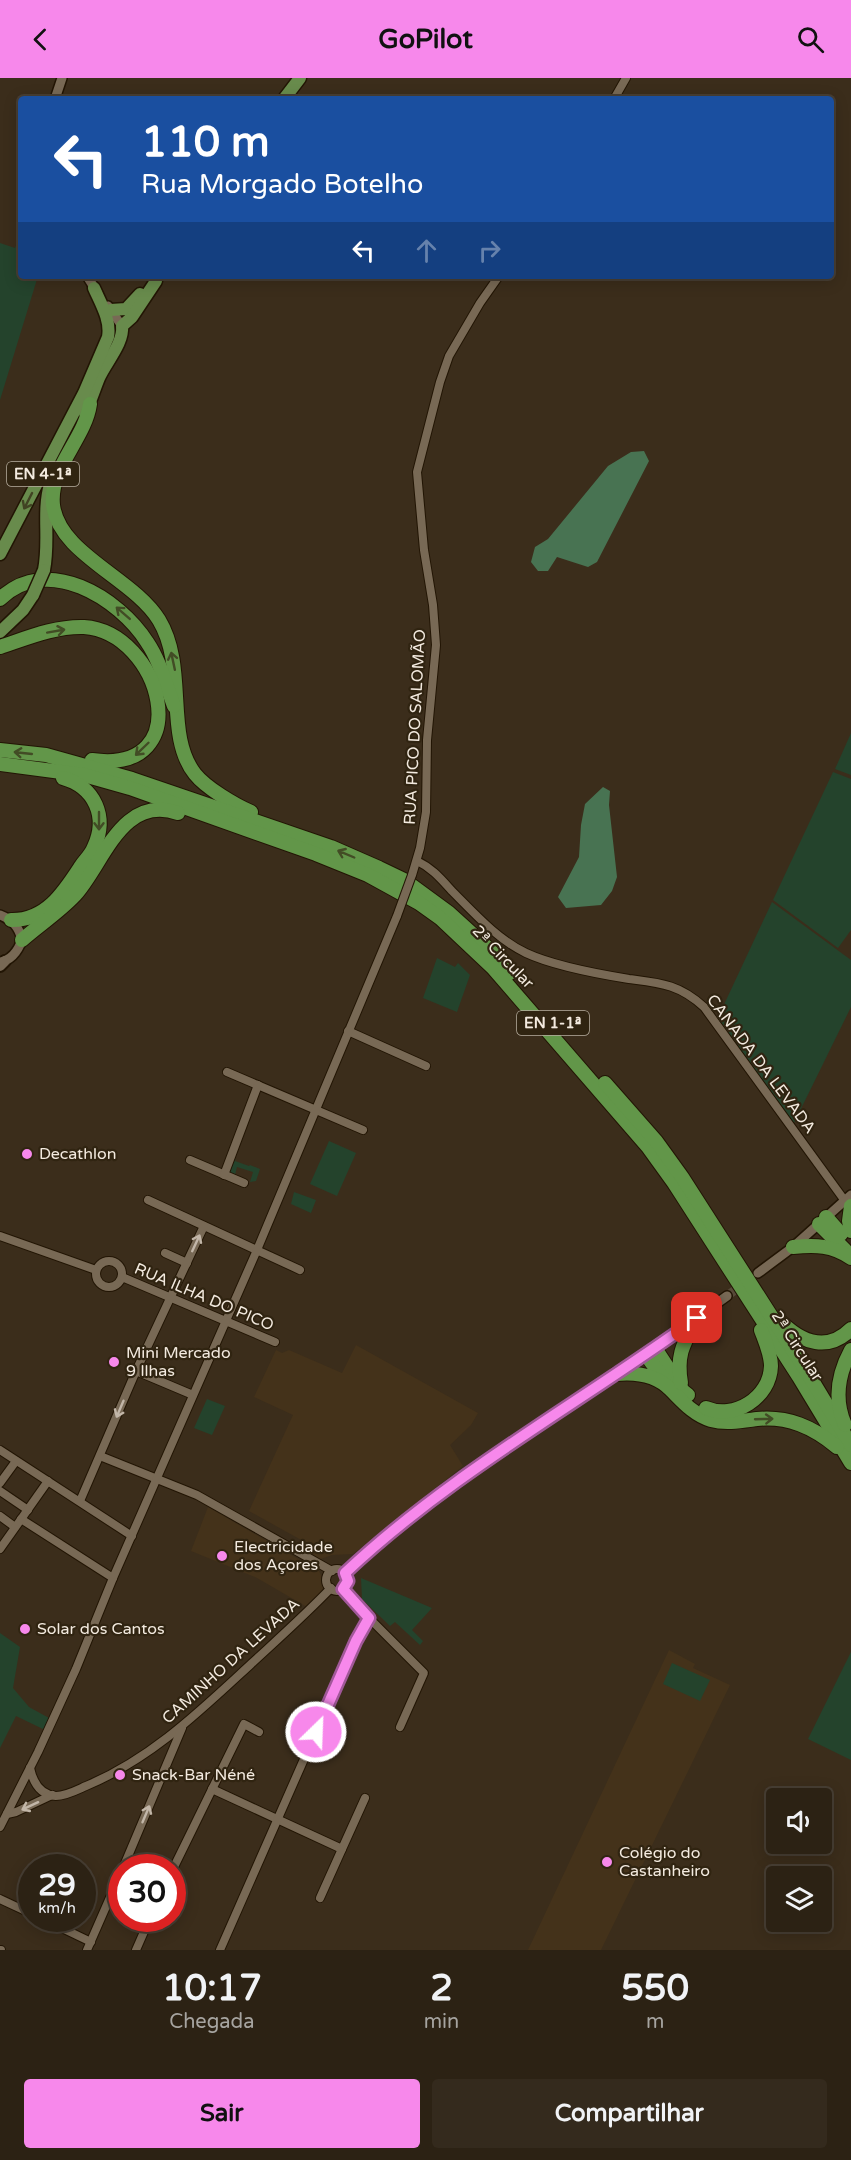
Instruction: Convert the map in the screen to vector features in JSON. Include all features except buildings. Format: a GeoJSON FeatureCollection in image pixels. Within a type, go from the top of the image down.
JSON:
{"type":"FeatureCollection","features":[{"type":"Feature","properties":{"kind":"highway"},"geometry":{"type":"LineString","coordinates":[[90,398],[88,417],[58,476],[53,491],[57,522],[71,542],[134,592],[159,620],[168,639],[175,667],[178,720],[182,750],[187,763],[203,782],[243,809],[312,841]]}},
{"type":"Feature","properties":{"kind":"highway"},"geometry":{"type":"LineString","coordinates":[[0,599],[27,583],[58,581],[74,583],[94,592],[130,620],[149,644],[178,720]]}},
{"type":"Feature","properties":{"kind":"highway"},"geometry":{"type":"LineString","coordinates":[[0,647],[55,629],[85,627],[110,634],[133,651],[148,673],[156,693],[160,716],[155,736],[136,756],[110,762],[46,755]]}},
{"type":"Feature","properties":{"kind":"highway","name":"2ª Circular"},"geometry":{"type":"LineString","coordinates":[[0,750],[46,755],[132,778],[312,841],[404,880],[449,913],[492,952],[656,1141],[682,1177],[755,1301]]}},
{"type":"Feature","properties":{"kind":"highway"},"geometry":{"type":"LineString","coordinates":[[6,765],[78,784],[89,792],[99,811],[101,822],[91,854],[55,901],[40,914],[28,919],[6,918]]}},
{"type":"Feature","properties":{"kind":"highway","name":"2ª Circular"},"geometry":{"type":"LineString","coordinates":[[6,765],[84,775],[130,788],[368,875],[419,903],[457,933],[493,968],[648,1147],[755,1301],[807,1371],[849,1451]]}},
{"type":"Feature","properties":{"kind":"highway"},"geometry":{"type":"LineString","coordinates":[[22,940],[76,894],[124,825],[146,812],[171,810],[280,846],[295,848]]}},
{"type":"Feature","properties":{"kind":"highway"},"geometry":{"type":"LineString","coordinates":[[849,1200],[851,1231]]}},
{"type":"Feature","properties":{"kind":"highway"},"geometry":{"type":"LineString","coordinates":[[822,1220],[851,1245]]}},
{"type":"Feature","properties":{"kind":"highway"},"geometry":{"type":"LineString","coordinates":[[822,1220],[851,1258]]}},
{"type":"Feature","properties":{"kind":"highway"},"geometry":{"type":"LineString","coordinates":[[793,1247],[822,1245],[832,1247],[851,1258]]}},
{"type":"Feature","properties":{"kind":"highway"},"geometry":{"type":"LineString","coordinates":[[755,1301],[804,1340],[827,1342],[840,1338],[851,1329]]}},
{"type":"Feature","properties":{"kind":"highway"},"geometry":{"type":"LineString","coordinates":[[616,1374],[645,1374],[677,1390],[700,1406],[722,1412],[742,1407],[757,1396],[771,1367],[755,1301]]}},
{"type":"Feature","properties":{"kind":"highway"},"geometry":{"type":"LineString","coordinates":[[677,1390],[680,1354],[697,1318]]}},
{"type":"Feature","properties":{"kind":"highway"},"geometry":{"type":"LineString","coordinates":[[849,1451],[838,1394],[843,1365],[851,1350]]}},
{"type":"Feature","properties":{"kind":"highway"},"geometry":{"type":"LineString","coordinates":[[650,1351],[696,1413],[711,1420],[724,1422],[782,1419],[801,1424],[849,1451]]}},
{"type":"Feature","properties":{"kind":"main road"},"geometry":{"type":"LineString","coordinates":[[286,96],[300,78]]}},
{"type":"Feature","properties":{"kind":"main road"},"geometry":{"type":"LineString","coordinates":[[122,326],[132,317],[155,279]]}},
{"type":"Feature","properties":{"kind":"main road","name":"EN 4-1ª"},"geometry":{"type":"LineString","coordinates":[[0,632],[14,620],[33,595],[44,570],[48,544],[46,502],[54,473],[122,326],[142,291],[155,279]]}},
{"type":"Feature","properties":{"kind":"main road","name":"EN 4-1ª"},"geometry":{"type":"LineString","coordinates":[[0,554],[155,279]]}},
{"type":"Feature","properties":{"kind":"main road"},"geometry":{"type":"LineString","coordinates":[[90,398],[109,332],[106,317],[94,288]]}},
{"type":"Feature","properties":{"kind":"main road"},"geometry":{"type":"LineString","coordinates":[[111,310],[118,311],[128,308],[142,291]]}},
{"type":"Feature","properties":{"kind":"street"},"geometry":{"type":"LineString","coordinates":[[56,96],[62,78]]}},
{"type":"Feature","properties":{"kind":"street"},"geometry":{"type":"LineString","coordinates":[[616,96],[626,78]]}},
{"type":"Feature","properties":{"kind":"street"},"geometry":{"type":"LineString","coordinates":[[89,279],[122,326]]}},
{"type":"Feature","properties":{"kind":"street","name":"RUA PICO DO SALOMÃO"},"geometry":{"type":"LineString","coordinates":[[0,1827],[76,1669],[113,1578],[257,1250],[397,916],[417,861],[426,812],[427,741],[436,645],[417,472],[449,356],[480,303],[498,279]]}},
{"type":"Feature","properties":{"kind":"street","name":"CANADA DA LEVADA"},"geometry":{"type":"LineString","coordinates":[[417,861],[429,867],[478,917],[526,953],[586,971],[658,982],[672,986],[697,1000],[849,1200]]}},
{"type":"Feature","properties":{"kind":"street"},"geometry":{"type":"LineString","coordinates":[[2,963],[16,953],[22,940],[20,931],[6,918]]}},
{"type":"Feature","properties":{"kind":"street"},"geometry":{"type":"LineString","coordinates":[[348,1031],[426,1066]]}},
{"type":"Feature","properties":{"kind":"street"},"geometry":{"type":"LineString","coordinates":[[227,1071],[363,1130]]}},
{"type":"Feature","properties":{"kind":"street"},"geometry":{"type":"LineString","coordinates":[[224,1175],[258,1085]]}},
{"type":"Feature","properties":{"kind":"street"},"geometry":{"type":"LineString","coordinates":[[190,1161],[244,1183]]}},
{"type":"Feature","properties":{"kind":"street"},"geometry":{"type":"LineString","coordinates":[[148,1200],[300,1270]]}},
{"type":"Feature","properties":{"kind":"street"},"geometry":{"type":"LineString","coordinates":[[758,1273],[849,1200]]}},
{"type":"Feature","properties":{"kind":"street"},"geometry":{"type":"LineString","coordinates":[[80,1501],[136,1371],[204,1226]]}},
{"type":"Feature","properties":{"kind":"street"},"geometry":{"type":"LineString","coordinates":[[0,1236],[96,1270]]}},
{"type":"Feature","properties":{"kind":"street"},"geometry":{"type":"LineString","coordinates":[[165,1253],[187,1263]]}},
{"type":"Feature","properties":{"kind":"street"},"geometry":{"type":"LineString","coordinates":[[106,1261],[115,1262],[122,1271],[122,1277],[114,1287],[105,1287],[98,1282],[96,1270],[106,1261]]}},
{"type":"Feature","properties":{"kind":"street","name":"RUA ILHA DO PICO"},"geometry":{"type":"LineString","coordinates":[[122,1277],[275,1342]]}},
{"type":"Feature","properties":{"kind":"street"},"geometry":{"type":"LineString","coordinates":[[345,1573],[423,1505],[727,1296]]}},
{"type":"Feature","properties":{"kind":"street"},"geometry":{"type":"LineString","coordinates":[[136,1371],[194,1395]]}},
{"type":"Feature","properties":{"kind":"street"},"geometry":{"type":"LineString","coordinates":[[0,1450],[132,1536]]}},
{"type":"Feature","properties":{"kind":"street"},"geometry":{"type":"LineString","coordinates":[[100,1456],[197,1495],[332,1571]]}},
{"type":"Feature","properties":{"kind":"street"},"geometry":{"type":"LineString","coordinates":[[0,1483],[16,1461]]}},
{"type":"Feature","properties":{"kind":"street"},"geometry":{"type":"LineString","coordinates":[[0,1549],[48,1481]]}},
{"type":"Feature","properties":{"kind":"street"},"geometry":{"type":"LineString","coordinates":[[0,1491],[28,1510]]}},
{"type":"Feature","properties":{"kind":"street"},"geometry":{"type":"LineString","coordinates":[[0,1516],[15,1527]]}},
{"type":"Feature","properties":{"kind":"street"},"geometry":{"type":"LineString","coordinates":[[21,1519],[113,1578]]}},
{"type":"Feature","properties":{"kind":"street"},"geometry":{"type":"LineString","coordinates":[[338,1569],[345,1573],[348,1581],[343,1589],[337,1590],[327,1584],[327,1578],[332,1571],[338,1569]]}},
{"type":"Feature","properties":{"kind":"street","name":"CAMINHO DA LEVADA"},"geometry":{"type":"LineString","coordinates":[[7,1814],[52,1795],[71,1793],[96,1782],[116,1772],[183,1727],[331,1588]]}},
{"type":"Feature","properties":{"kind":"street"},"geometry":{"type":"LineString","coordinates":[[343,1589],[424,1673],[400,1727]]}},
{"type":"Feature","properties":{"kind":"street"},"geometry":{"type":"LineString","coordinates":[[220,1950],[356,1641],[369,1618]]}},
{"type":"Feature","properties":{"kind":"street"},"geometry":{"type":"LineString","coordinates":[[180,1854],[244,1724],[260,1732]]}},
{"type":"Feature","properties":{"kind":"street"},"geometry":{"type":"LineString","coordinates":[[128,1854],[183,1727]]}},
{"type":"Feature","properties":{"kind":"street"},"geometry":{"type":"LineString","coordinates":[[30,1768],[32,1779],[39,1788],[52,1795]]}},
{"type":"Feature","properties":{"kind":"street"},"geometry":{"type":"LineString","coordinates":[[212,1789],[342,1849]]}},
{"type":"Feature","properties":{"kind":"street"},"geometry":{"type":"LineString","coordinates":[[320,1898],[365,1798]]}},
{"type":"Feature","properties":{"kind":"street"},"geometry":{"type":"LineString","coordinates":[[0,1899],[18,1907]]}},
{"type":"Feature","properties":{"kind":"street"},"geometry":{"type":"LineString","coordinates":[[87,1950],[108,1902]]}},
{"type":"Feature","properties":{"kind":"street"},"geometry":{"type":"LineString","coordinates":[[70,1932],[91,1942]]}},
{"type":"Feature","properties":{"kind":"street"},"geometry":{"type":"LineString","coordinates":[[136,1950],[144,1932]]}},
{"type":"Feature","properties":{"kind":"shaded area","name":"Electricidade dos Açores"},"geometry":{"type":"Polygon","coordinates":[[[356,1345],[478,1413],[471,1425],[450,1445],[463,1466],[353,1554],[332,1555],[318,1560],[303,1541],[249,1511],[293,1415],[254,1397],[276,1350],[282,1353],[289,1350],[342,1373],[356,1345]]]}},
{"type":"Feature","properties":{"kind":"shaded area","name":"Electricidade dos Açores"},"geometry":{"type":"Polygon","coordinates":[[[208,1507],[319,1571],[325,1583],[322,1591],[307,1607],[257,1578],[191,1551],[208,1507]]]}},
{"type":"Feature","properties":{"kind":"shaded area","name":"Colégio do Castanheiro"},"geometry":{"type":"Polygon","coordinates":[[[669,1650],[695,1664],[693,1668],[730,1685],[601,1950],[528,1950],[669,1650]]]}},
{"type":"Feature","properties":{"kind":"green space"},"geometry":{"type":"Polygon","coordinates":[[[18,240],[18,279],[37,279],[0,400],[0,243],[15,248],[18,240]]]}},
{"type":"Feature","properties":{"kind":"green space"},"geometry":{"type":"Polygon","coordinates":[[[644,451],[649,461],[597,562],[588,567],[557,557],[548,571],[538,571],[531,562],[535,547],[548,539],[608,466],[631,452],[644,451]]]}},
{"type":"Feature","properties":{"kind":"green space"},"geometry":{"type":"Polygon","coordinates":[[[851,733],[851,775],[835,769],[851,733]]]}},
{"type":"Feature","properties":{"kind":"green space"},"geometry":{"type":"Polygon","coordinates":[[[833,772],[851,779],[851,930],[838,948],[773,900],[833,772]]]}},
{"type":"Feature","properties":{"kind":"green space"},"geometry":{"type":"Polygon","coordinates":[[[603,787],[610,791],[609,805],[617,877],[612,891],[601,905],[566,908],[558,897],[579,857],[585,804],[603,787]]]}},
{"type":"Feature","properties":{"kind":"green space"},"geometry":{"type":"Polygon","coordinates":[[[772,902],[851,960],[851,1007],[793,1125],[720,1021],[721,1011],[772,902]]]}},
{"type":"Feature","properties":{"kind":"green space"},"geometry":{"type":"Polygon","coordinates":[[[437,958],[455,967],[458,963],[470,975],[457,1012],[423,998],[437,958]]]}},
{"type":"Feature","properties":{"kind":"green space"},"geometry":{"type":"Polygon","coordinates":[[[329,1141],[356,1153],[337,1196],[310,1184],[329,1141]]]}},
{"type":"Feature","properties":{"kind":"green space"},"geometry":{"type":"Polygon","coordinates":[[[236,1159],[235,1161],[260,1169],[256,1181],[250,1182],[253,1172],[237,1167],[235,1175],[230,1173],[232,1161],[236,1159]]]}},
{"type":"Feature","properties":{"kind":"green space"},"geometry":{"type":"Polygon","coordinates":[[[294,1192],[316,1200],[311,1213],[291,1204],[294,1192]]]}},
{"type":"Feature","properties":{"kind":"green space"},"geometry":{"type":"Polygon","coordinates":[[[207,1399],[225,1406],[212,1435],[194,1428],[207,1399]]]}},
{"type":"Feature","properties":{"kind":"green space"},"geometry":{"type":"Polygon","coordinates":[[[361,1578],[432,1608],[412,1630],[423,1641],[420,1645],[395,1622],[390,1626],[362,1599],[361,1578]]]}},
{"type":"Feature","properties":{"kind":"green space"},"geometry":{"type":"Polygon","coordinates":[[[0,1633],[20,1647],[13,1688],[29,1707],[49,1718],[45,1730],[16,1716],[0,1748],[0,1633]]]}},
{"type":"Feature","properties":{"kind":"green space"},"geometry":{"type":"Polygon","coordinates":[[[851,1652],[851,1760],[808,1739],[851,1652]]]}},
{"type":"Feature","properties":{"kind":"green space"},"geometry":{"type":"Polygon","coordinates":[[[672,1663],[710,1680],[700,1701],[663,1684],[672,1663]]]}},
{"type":"Feature","properties":{"kind":"tunnel"},"geometry":{"type":"LineString","coordinates":[[727,1296],[758,1273]]}},
{"type":"Feature","properties":{"kind":"place","name":"Decathlon"},"geometry":{"type":"Point","coordinates":[27,1154]}},
{"type":"Feature","properties":{"kind":"place","name":"Mini Mercado 9 Ilhas"},"geometry":{"type":"Point","coordinates":[114,1362]}},
{"type":"Feature","properties":{"kind":"place","name":"Electricidade dos Açores"},"geometry":{"type":"Point","coordinates":[222,1556]}},
{"type":"Feature","properties":{"kind":"place","name":"Solar dos Cantos"},"geometry":{"type":"Point","coordinates":[25,1629]}},
{"type":"Feature","properties":{"kind":"place","name":"Snack-Bar Néné"},"geometry":{"type":"Point","coordinates":[120,1775]}},
{"type":"Feature","properties":{"kind":"place","name":"Colégio do Castanheiro"},"geometry":{"type":"Point","coordinates":[607,1862]}},
{"type":"Feature","properties":{"kind":"route"},"geometry":{"type":"LineString","coordinates":[[316,1732],[356,1641],[369,1618],[343,1589],[348,1581],[345,1573],[423,1505],[697,1318]]}}]}
